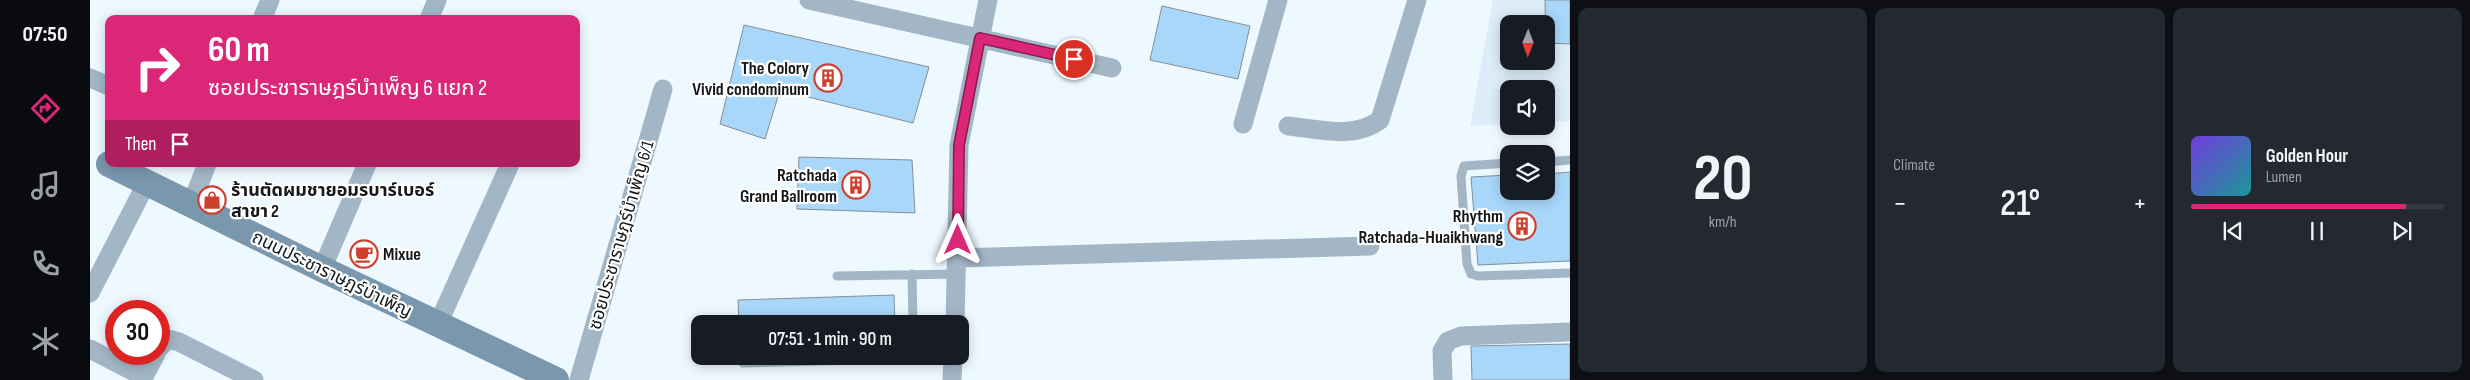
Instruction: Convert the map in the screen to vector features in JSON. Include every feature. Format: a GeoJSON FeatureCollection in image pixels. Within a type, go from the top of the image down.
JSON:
{"type":"FeatureCollection","features":[{"type":"Feature","properties":{"kind":"main road","name":"ถนนประชาราษฎร์บำเพ็ญ"},"geometry":{"type":"LineString","coordinates":[[90,154],[105,162]]}},
{"type":"Feature","properties":{"kind":"main road","name":"ถนนประชาราษฎร์บำเพ็ญ"},"geometry":{"type":"LineString","coordinates":[[115,167],[322,269],[556,380]]}},
{"type":"Feature","properties":{"kind":"street"},"geometry":{"type":"LineString","coordinates":[[264,15],[270,0]]}},
{"type":"Feature","properties":{"kind":"street"},"geometry":{"type":"LineString","coordinates":[[431,15],[437,0]]}},
{"type":"Feature","properties":{"kind":"street"},"geometry":{"type":"LineString","coordinates":[[809,0],[1112,68]]}},
{"type":"Feature","properties":{"kind":"street"},"geometry":{"type":"LineString","coordinates":[[955,315],[959,145],[988,0]]}},
{"type":"Feature","properties":{"kind":"street"},"geometry":{"type":"LineString","coordinates":[[1243,124],[1278,0]]}},
{"type":"Feature","properties":{"kind":"street"},"geometry":{"type":"LineString","coordinates":[[1288,126],[1350,133],[1369,128],[1380,120],[1417,0]]}},
{"type":"Feature","properties":{"kind":"street"},"geometry":{"type":"LineString","coordinates":[[90,78],[105,84]]}},
{"type":"Feature","properties":{"kind":"street","name":"ซอยประชาราษฎร์บำเพ็ญ 6/1"},"geometry":{"type":"LineString","coordinates":[[579,380],[663,89]]}},
{"type":"Feature","properties":{"kind":"street"},"geometry":{"type":"LineString","coordinates":[[191,205],[206,167]]}},
{"type":"Feature","properties":{"kind":"street"},"geometry":{"type":"LineString","coordinates":[[322,269],[366,167]]}},
{"type":"Feature","properties":{"kind":"street"},"geometry":{"type":"LineString","coordinates":[[438,324],[509,167]]}},
{"type":"Feature","properties":{"kind":"street"},"geometry":{"type":"LineString","coordinates":[[90,293],[147,182]]}},
{"type":"Feature","properties":{"kind":"street"},"geometry":{"type":"LineString","coordinates":[[957,266],[1370,246]]}},
{"type":"Feature","properties":{"kind":"street"},"geometry":{"type":"LineString","coordinates":[[1443,380],[1442,351],[1448,341],[1462,336],[1570,332]]}},
{"type":"Feature","properties":{"kind":"street"},"geometry":{"type":"LineString","coordinates":[[170,340],[179,342],[254,380]]}},
{"type":"Feature","properties":{"kind":"street"},"geometry":{"type":"LineString","coordinates":[[90,349],[143,378],[150,365]]}},
{"type":"Feature","properties":{"kind":"street"},"geometry":{"type":"LineString","coordinates":[[952,380],[953,365]]}},
{"type":"Feature","properties":{"kind":"lane"},"geometry":{"type":"LineString","coordinates":[[1555,161],[1570,160]]}},
{"type":"Feature","properties":{"kind":"lane"},"geometry":{"type":"LineString","coordinates":[[1500,164],[1464,166],[1461,176],[1467,264],[1471,274],[1478,276],[1570,273]]}},
{"type":"Feature","properties":{"kind":"lane"},"geometry":{"type":"LineString","coordinates":[[836,276],[912,274],[957,266]]}},
{"type":"Feature","properties":{"kind":"lane"},"geometry":{"type":"LineString","coordinates":[[912,274],[914,315]]}},
{"type":"Feature","properties":{"kind":"shaded area"},"geometry":{"type":"Polygon","coordinates":[[[1493,0],[1570,0],[1570,121],[1555,122],[1555,80],[1500,80],[1500,124],[1470,126],[1493,0]]]}},
{"type":"Feature","properties":{"kind":"building"},"geometry":{"type":"Polygon","coordinates":[[[1545,0],[1570,0],[1570,44],[1555,43],[1555,15],[1545,15],[1545,0]]]}},
{"type":"Feature","properties":{"kind":"building"},"geometry":{"type":"Polygon","coordinates":[[[1162,6],[1250,26],[1238,79],[1150,60],[1162,6]]]}},
{"type":"Feature","properties":{"kind":"building","name":"The Colory Vivid condominum"},"geometry":{"type":"Polygon","coordinates":[[[744,25],[929,67],[913,123],[780,90],[765,139],[720,124],[744,25]]]}},
{"type":"Feature","properties":{"kind":"building","name":"Ratchada Grand Ballroom"},"geometry":{"type":"Polygon","coordinates":[[[799,157],[912,160],[915,213],[797,209],[799,157]]]}},
{"type":"Feature","properties":{"kind":"building","name":"Rhythm Ratchada-Huaikhwang"},"geometry":{"type":"Polygon","coordinates":[[[1570,172],[1570,261],[1478,265],[1471,177],[1500,175],[1500,200],[1555,200],[1555,173],[1570,172]]]}},
{"type":"Feature","properties":{"kind":"building"},"geometry":{"type":"Polygon","coordinates":[[[894,295],[895,315],[739,315],[738,300],[894,295]]]}},
{"type":"Feature","properties":{"kind":"building"},"geometry":{"type":"Polygon","coordinates":[[[1570,344],[1570,380],[1472,380],[1471,346],[1570,344]]]}},
{"type":"Feature","properties":{"kind":"place","name":"The Colory Vivid condominum"},"geometry":{"type":"Point","coordinates":[828,78]}},
{"type":"Feature","properties":{"kind":"place","name":"Ratchada Grand Ballroom"},"geometry":{"type":"Point","coordinates":[856,185]}},
{"type":"Feature","properties":{"kind":"place","name":"ร้านตัดผมชายอมรบาร์เบอร์ สาขา 2"},"geometry":{"type":"Point","coordinates":[212,200]}},
{"type":"Feature","properties":{"kind":"place","name":"Rhythm Ratchada-Huaikhwang"},"geometry":{"type":"Point","coordinates":[1522,226]}},
{"type":"Feature","properties":{"kind":"place","name":"Mixue"},"geometry":{"type":"Point","coordinates":[364,254]}},
{"type":"Feature","properties":{"kind":"route"},"geometry":{"type":"LineString","coordinates":[[958,240],[957,166],[959,145],[980,38],[1074,59]]}}]}
